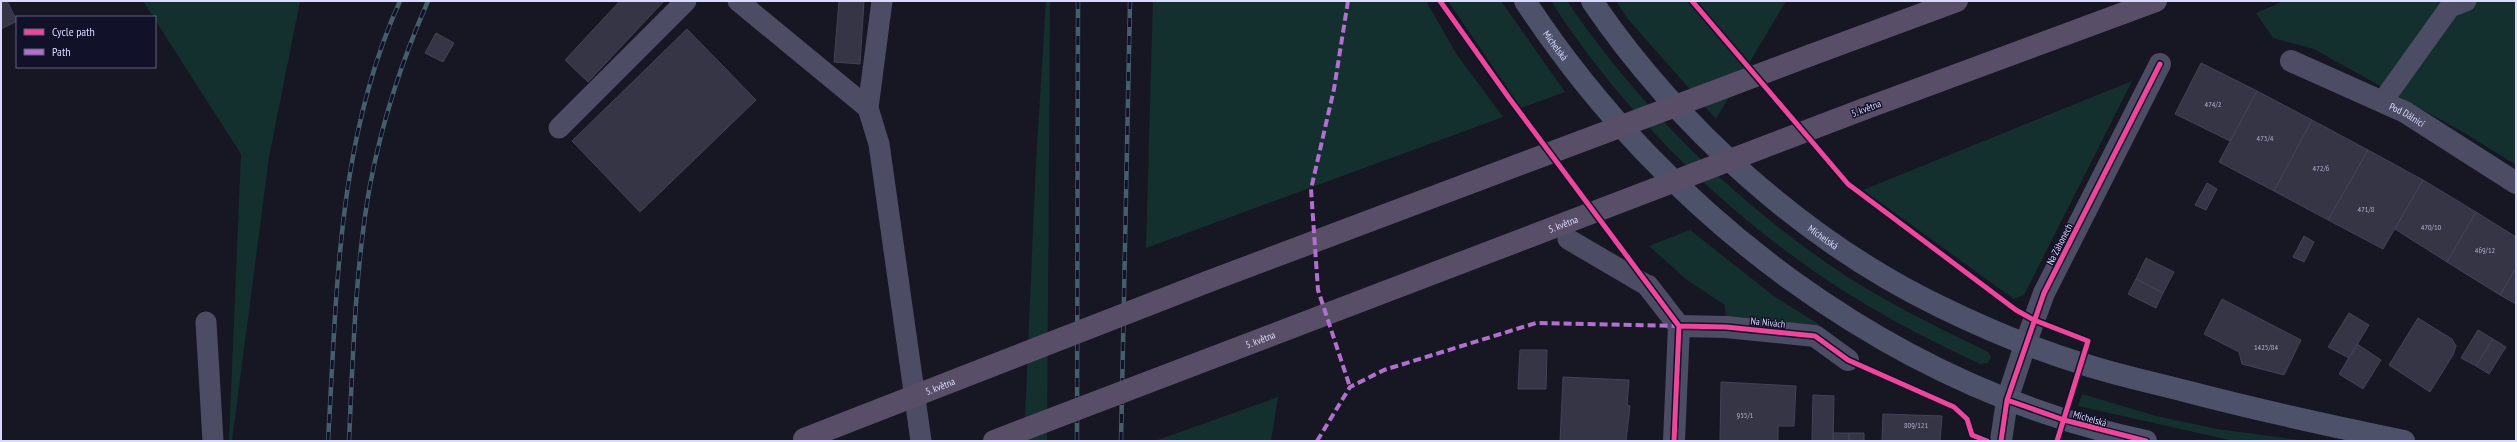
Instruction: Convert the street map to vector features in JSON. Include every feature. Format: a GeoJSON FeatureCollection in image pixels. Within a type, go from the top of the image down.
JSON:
{"type":"FeatureCollection","features":[{"type":"Feature","properties":{"kind":"highway","name":"5. května"},"geometry":{"type":"LineString","coordinates":[[802,440],[1207,282],[1957,1]]}},
{"type":"Feature","properties":{"kind":"highway","name":"5. května"},"geometry":{"type":"LineString","coordinates":[[994,441],[1864,109],[2156,1]]}},
{"type":"Feature","properties":{"kind":"main road","name":"Michelská"},"geometry":{"type":"LineString","coordinates":[[1525,1],[1573,69],[1617,122],[1652,160],[1734,236],[1798,284],[1857,323],[1918,357],[2007,400],[2064,420],[2146,441]]}},
{"type":"Feature","properties":{"kind":"main road","name":"Michelská"},"geometry":{"type":"LineString","coordinates":[[1592,1],[1662,92],[1706,137],[1774,199],[1838,246],[1898,284],[1940,307],[2081,364],[2296,420],[2404,441]]}},
{"type":"Feature","properties":{"kind":"street","name":"Pod Dálnicí"},"geometry":{"type":"LineString","coordinates":[[2291,61],[2405,112],[2516,183]]}},
{"type":"Feature","properties":{"kind":"street","name":"Na Záhonech"},"geometry":{"type":"LineString","coordinates":[[2001,441],[2007,400],[2044,293],[2160,64]]}},
{"type":"Feature","properties":{"kind":"street"},"geometry":{"type":"LineString","coordinates":[[1648,286],[1679,326],[1674,441]]}},
{"type":"Feature","properties":{"kind":"street","name":"Na Nivách"},"geometry":{"type":"LineString","coordinates":[[1679,326],[1726,327],[1816,336],[1848,360]]}},
{"type":"Feature","properties":{"kind":"lane"},"geometry":{"type":"LineString","coordinates":[[559,128],[686,1]]}},
{"type":"Feature","properties":{"kind":"lane"},"geometry":{"type":"LineString","coordinates":[[738,1],[868,108]]}},
{"type":"Feature","properties":{"kind":"lane"},"geometry":{"type":"LineString","coordinates":[[882,1],[868,108],[879,144],[921,441]]}},
{"type":"Feature","properties":{"kind":"lane"},"geometry":{"type":"LineString","coordinates":[[2382,102],[2450,7],[2466,1]]}},
{"type":"Feature","properties":{"kind":"lane"},"geometry":{"type":"LineString","coordinates":[[1568,238],[1648,286]]}},
{"type":"Feature","properties":{"kind":"lane"},"geometry":{"type":"LineString","coordinates":[[206,322],[213,441]]}},
{"type":"Feature","properties":{"kind":"green space"},"geometry":{"type":"Polygon","coordinates":[[[143,1],[300,1],[269,157],[232,441],[229,441],[241,154],[156,21],[156,16],[153,16],[143,1]]]}},
{"type":"Feature","properties":{"kind":"green space"},"geometry":{"type":"Polygon","coordinates":[[[1046,1],[1050,1],[1047,441],[1024,441],[1036,162],[1046,1]]]}},
{"type":"Feature","properties":{"kind":"green space"},"geometry":{"type":"Polygon","coordinates":[[[1153,1],[1426,1],[1457,55],[1503,117],[1146,248],[1153,1]]]}},
{"type":"Feature","properties":{"kind":"green space"},"geometry":{"type":"Polygon","coordinates":[[[1448,1],[1501,1],[1565,92],[1521,108],[1448,1]]]}},
{"type":"Feature","properties":{"kind":"green space"},"geometry":{"type":"Polygon","coordinates":[[[1551,1],[1567,1],[1624,77],[1656,113],[1725,182],[1761,213],[1799,243],[1855,282],[1911,314],[1988,352],[1991,357],[1988,363],[1980,364],[1893,320],[1843,290],[1794,257],[1747,221],[1702,181],[1660,139],[1620,95],[1584,49],[1551,1]]]}},
{"type":"Feature","properties":{"kind":"green space"},"geometry":{"type":"Polygon","coordinates":[[[1616,1],[1786,1],[1716,119],[1628,19],[1616,1]]]}},
{"type":"Feature","properties":{"kind":"green space"},"geometry":{"type":"Polygon","coordinates":[[[2284,1],[2516,1],[2516,165],[2468,135],[2314,49],[2273,38],[2256,13],[2284,1]]]}},
{"type":"Feature","properties":{"kind":"green space"},"geometry":{"type":"Polygon","coordinates":[[[2132,81],[2024,295],[2014,299],[1863,190],[2132,81]]]}},
{"type":"Feature","properties":{"kind":"green space"},"geometry":{"type":"Polygon","coordinates":[[[1690,230],[1775,297],[1820,325],[1726,320],[1725,305],[1687,280],[1649,246],[1690,230]]]}},
{"type":"Feature","properties":{"kind":"green space"},"geometry":{"type":"Polygon","coordinates":[[[2082,394],[2156,416],[2217,429],[2307,441],[2234,441],[2078,406],[2082,394]]]}},
{"type":"Feature","properties":{"kind":"green space"},"geometry":{"type":"Polygon","coordinates":[[[1278,397],[1271,441],[1155,441],[1278,397]]]}},
{"type":"Feature","properties":{"kind":"building"},"geometry":{"type":"Polygon","coordinates":[[[1,1],[7,1],[16,22],[1,29],[1,1]]]}},
{"type":"Feature","properties":{"kind":"building"},"geometry":{"type":"Polygon","coordinates":[[[620,1],[664,1],[588,82],[565,60],[620,1]]]}},
{"type":"Feature","properties":{"kind":"building"},"geometry":{"type":"Polygon","coordinates":[[[839,1],[864,1],[860,64],[834,62],[839,1]]]}},
{"type":"Feature","properties":{"kind":"building"},"geometry":{"type":"Polygon","coordinates":[[[687,29],[756,100],[640,212],[572,141],[687,29]]]}},
{"type":"Feature","properties":{"kind":"building"},"geometry":{"type":"Polygon","coordinates":[[[436,33],[454,43],[443,62],[425,53],[436,33]]]}},
{"type":"Feature","properties":{"kind":"building"},"geometry":{"type":"Polygon","coordinates":[[[2201,63],[2257,91],[2230,141],[2175,114],[2201,63]]]}},
{"type":"Feature","properties":{"kind":"building"},"geometry":{"type":"Polygon","coordinates":[[[2257,91],[2312,120],[2274,191],[2219,162],[2257,91]]]}},
{"type":"Feature","properties":{"kind":"building"},"geometry":{"type":"Polygon","coordinates":[[[2312,120],[2368,150],[2328,220],[2274,191],[2312,120]]]}},
{"type":"Feature","properties":{"kind":"building"},"geometry":{"type":"Polygon","coordinates":[[[2368,150],[2423,180],[2383,249],[2328,220],[2368,150]]]}},
{"type":"Feature","properties":{"kind":"building"},"geometry":{"type":"Polygon","coordinates":[[[2423,180],[2476,212],[2447,262],[2395,229],[2423,180]]]}},
{"type":"Feature","properties":{"kind":"building"},"geometry":{"type":"Polygon","coordinates":[[[2207,183],[2217,189],[2206,210],[2195,205],[2207,183]]]}},
{"type":"Feature","properties":{"kind":"building"},"geometry":{"type":"Polygon","coordinates":[[[2476,212],[2516,237],[2516,268],[2500,295],[2447,262],[2476,212]]]}},
{"type":"Feature","properties":{"kind":"building"},"geometry":{"type":"Polygon","coordinates":[[[2304,236],[2314,242],[2304,262],[2293,257],[2304,236]]]}},
{"type":"Feature","properties":{"kind":"building"},"geometry":{"type":"Polygon","coordinates":[[[2146,258],[2174,272],[2163,293],[2136,279],[2146,258]]]}},
{"type":"Feature","properties":{"kind":"building"},"geometry":{"type":"Polygon","coordinates":[[[2516,268],[2516,304],[2500,295],[2516,268]]]}},
{"type":"Feature","properties":{"kind":"building"},"geometry":{"type":"Polygon","coordinates":[[[2136,279],[2163,293],[2156,308],[2128,294],[2136,279]]]}},
{"type":"Feature","properties":{"kind":"building"},"geometry":{"type":"Polygon","coordinates":[[[2222,299],[2301,340],[2284,375],[2242,364],[2239,352],[2204,334],[2222,299]]]}},
{"type":"Feature","properties":{"kind":"building"},"geometry":{"type":"Polygon","coordinates":[[[2349,313],[2369,325],[2349,358],[2328,347],[2349,313]]]}},
{"type":"Feature","properties":{"kind":"building"},"geometry":{"type":"Polygon","coordinates":[[[2418,318],[2452,339],[2456,346],[2453,355],[2430,392],[2389,365],[2418,318]]]}},
{"type":"Feature","properties":{"kind":"building"},"geometry":{"type":"Polygon","coordinates":[[[2478,330],[2493,339],[2476,366],[2461,358],[2478,330]]]}},
{"type":"Feature","properties":{"kind":"building"},"geometry":{"type":"Polygon","coordinates":[[[2493,339],[2506,347],[2489,374],[2476,366],[2493,339]]]}},
{"type":"Feature","properties":{"kind":"building"},"geometry":{"type":"Polygon","coordinates":[[[2357,344],[2381,360],[2363,389],[2339,374],[2357,344]]]}},
{"type":"Feature","properties":{"kind":"building"},"geometry":{"type":"Polygon","coordinates":[[[1520,350],[1547,350],[1546,389],[1518,389],[1520,350]]]}},
{"type":"Feature","properties":{"kind":"building"},"geometry":{"type":"Polygon","coordinates":[[[1563,377],[1629,380],[1627,405],[1630,406],[1626,441],[1560,441],[1563,377]]]}},
{"type":"Feature","properties":{"kind":"building"},"geometry":{"type":"Polygon","coordinates":[[[1721,382],[1796,386],[1794,426],[1778,426],[1778,441],[1720,441],[1721,382]]]}},
{"type":"Feature","properties":{"kind":"building"},"geometry":{"type":"Polygon","coordinates":[[[1813,395],[1834,396],[1833,441],[1812,441],[1813,395]]]}},
{"type":"Feature","properties":{"kind":"building"},"geometry":{"type":"Polygon","coordinates":[[[1883,414],[1942,416],[1940,441],[1882,441],[1883,414]]]}},
{"type":"Feature","properties":{"kind":"building"},"geometry":{"type":"Polygon","coordinates":[[[1833,433],[1849,433],[1849,441],[1833,441],[1833,433]]]}},
{"type":"Feature","properties":{"kind":"building"},"geometry":{"type":"Polygon","coordinates":[[[1849,433],[1864,433],[1864,441],[1849,441],[1849,433]]]}},
{"type":"Feature","properties":{"kind":"railway"},"geometry":{"type":"LineString","coordinates":[[328,441],[338,273],[352,162],[363,107],[379,54],[400,1]]}},
{"type":"Feature","properties":{"kind":"railway"},"geometry":{"type":"LineString","coordinates":[[349,441],[353,345],[358,281],[370,185],[380,138],[401,69],[428,1]]}},
{"type":"Feature","properties":{"kind":"railway"},"geometry":{"type":"LineString","coordinates":[[1077,441],[1078,1]]}},
{"type":"Feature","properties":{"kind":"railway"},"geometry":{"type":"LineString","coordinates":[[1121,441],[1130,1]]}},
{"type":"Feature","properties":{"kind":"marked path"},"geometry":{"type":"LineString","coordinates":[[1348,1],[1334,89],[1311,189],[1318,290],[1350,387]]}},
{"type":"Feature","properties":{"kind":"marked path"},"geometry":{"type":"LineString","coordinates":[[1317,441],[1350,387],[1384,370],[1536,323],[1679,326]]}},
{"type":"Feature","properties":{"kind":"cycle path"},"geometry":{"type":"LineString","coordinates":[[1440,1],[1509,98],[1679,326],[1674,441]]}},
{"type":"Feature","properties":{"kind":"cycle path"},"geometry":{"type":"LineString","coordinates":[[1692,1],[1848,184],[2016,310],[2034,320],[2088,341],[2057,441]]}},
{"type":"Feature","properties":{"kind":"cycle path"},"geometry":{"type":"LineString","coordinates":[[2001,441],[2007,400],[2044,293],[2160,64]]}},
{"type":"Feature","properties":{"kind":"cycle path"},"geometry":{"type":"LineString","coordinates":[[1679,326],[1726,327],[1815,336],[1848,360],[1954,407],[1967,419],[1972,435],[1987,441]]}},
{"type":"Feature","properties":{"kind":"cycle path"},"geometry":{"type":"LineString","coordinates":[[2007,400],[2064,420],[2146,441]]}}]}
